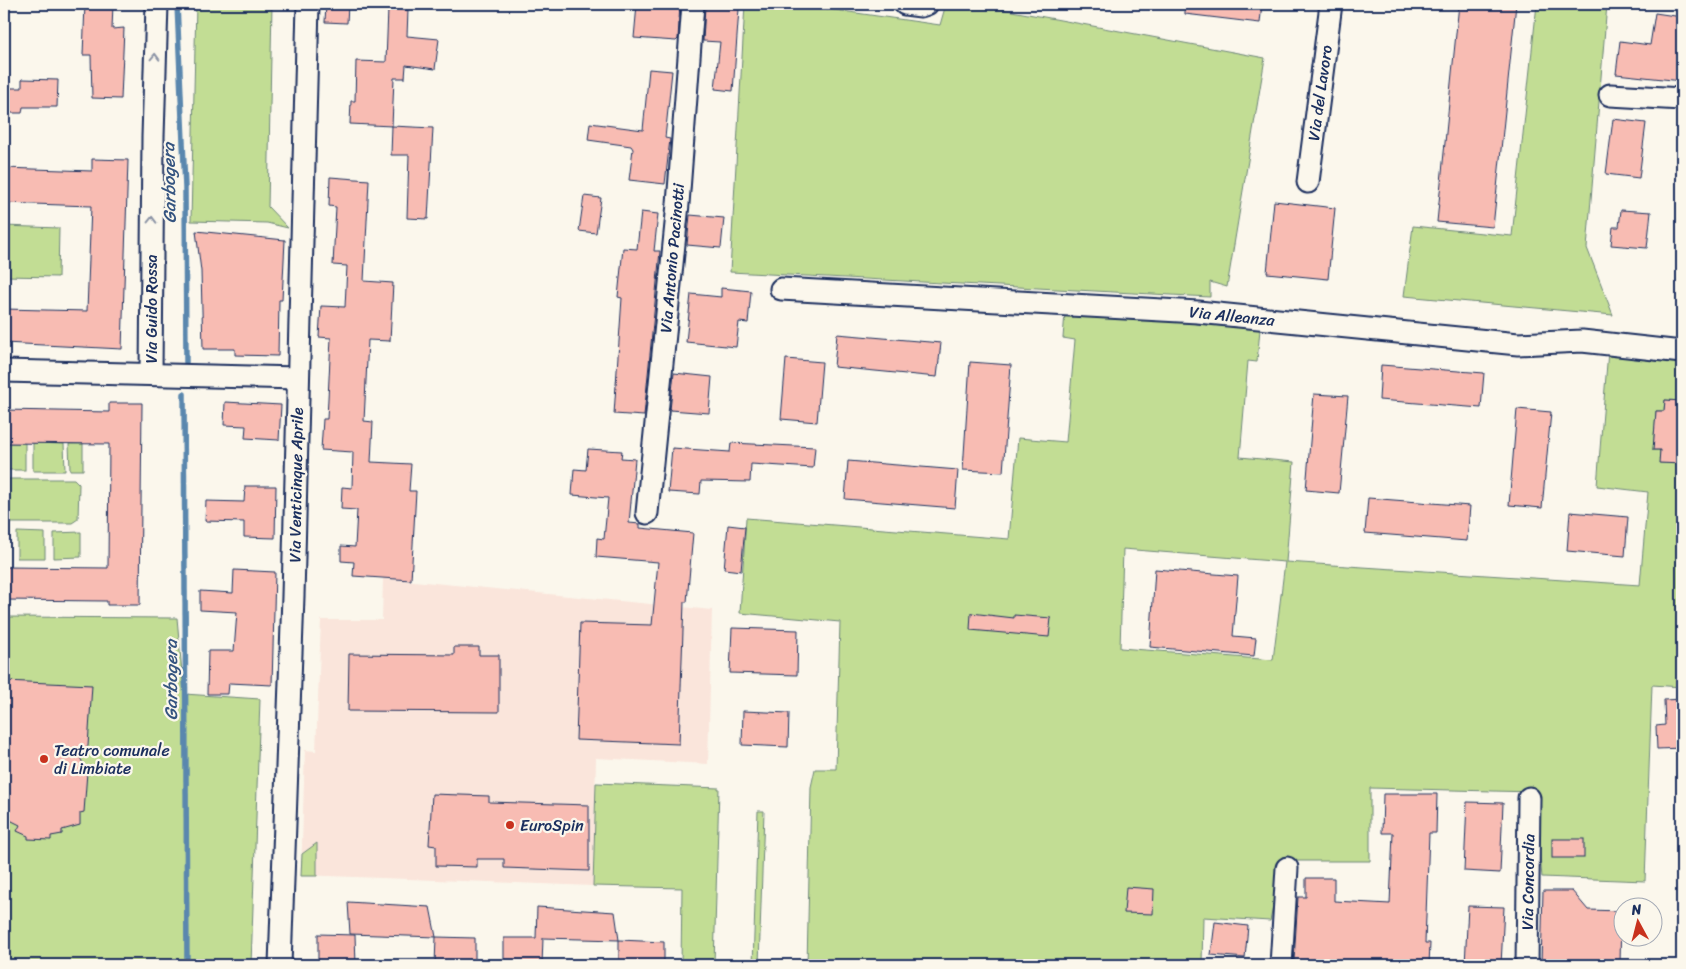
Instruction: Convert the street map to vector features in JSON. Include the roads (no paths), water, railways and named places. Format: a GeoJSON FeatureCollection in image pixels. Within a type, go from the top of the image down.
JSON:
{"type":"FeatureCollection","features":[{"type":"Feature","properties":{"kind":"street","name":"Via Guido Rossa"},"geometry":{"type":"LineString","coordinates":[[151,374],[153,137],[157,4]]}},
{"type":"Feature","properties":{"kind":"street","name":"Via Venticinque Aprile"},"geometry":{"type":"LineString","coordinates":[[280,965],[293,604],[308,4]]}},
{"type":"Feature","properties":{"kind":"street","name":"Via Antonio Pacinotti"},"geometry":{"type":"LineString","coordinates":[[647,513],[678,204],[693,4]]}},
{"type":"Feature","properties":{"kind":"street"},"geometry":{"type":"LineString","coordinates":[[905,4],[921,6],[927,4]]}},
{"type":"Feature","properties":{"kind":"street","name":"Via del Lavoro"},"geometry":{"type":"LineString","coordinates":[[1308,182],[1331,4]]}},
{"type":"Feature","properties":{"kind":"street"},"geometry":{"type":"LineString","coordinates":[[1610,95],[1682,99]]}},
{"type":"Feature","properties":{"kind":"street","name":"Via Alleanza"},"geometry":{"type":"LineString","coordinates":[[781,289],[1191,312],[1518,344],[1582,341],[1682,352]]}},
{"type":"Feature","properties":{"kind":"street"},"geometry":{"type":"LineString","coordinates":[[4,371],[298,378]]}},
{"type":"Feature","properties":{"kind":"street","name":"Via Concordia"},"geometry":{"type":"LineString","coordinates":[[1527,965],[1529,798]]}},
{"type":"Feature","properties":{"kind":"street"},"geometry":{"type":"LineString","coordinates":[[1281,965],[1287,868]]}},
{"type":"Feature","properties":{"kind":"waterway","name":"Garbogera"},"geometry":{"type":"LineString","coordinates":[[177,4],[185,188],[186,362]]}},
{"type":"Feature","properties":{"kind":"waterway","name":"Garbogera"},"geometry":{"type":"LineString","coordinates":[[184,394],[187,965]]}},
{"type":"Feature","properties":{"kind":"place","name":"Teatro comunale di Limbiate"},"geometry":{"type":"Point","coordinates":[44,759]}},
{"type":"Feature","properties":{"kind":"place","name":"EuroSpin"},"geometry":{"type":"Point","coordinates":[510,825]}}]}
